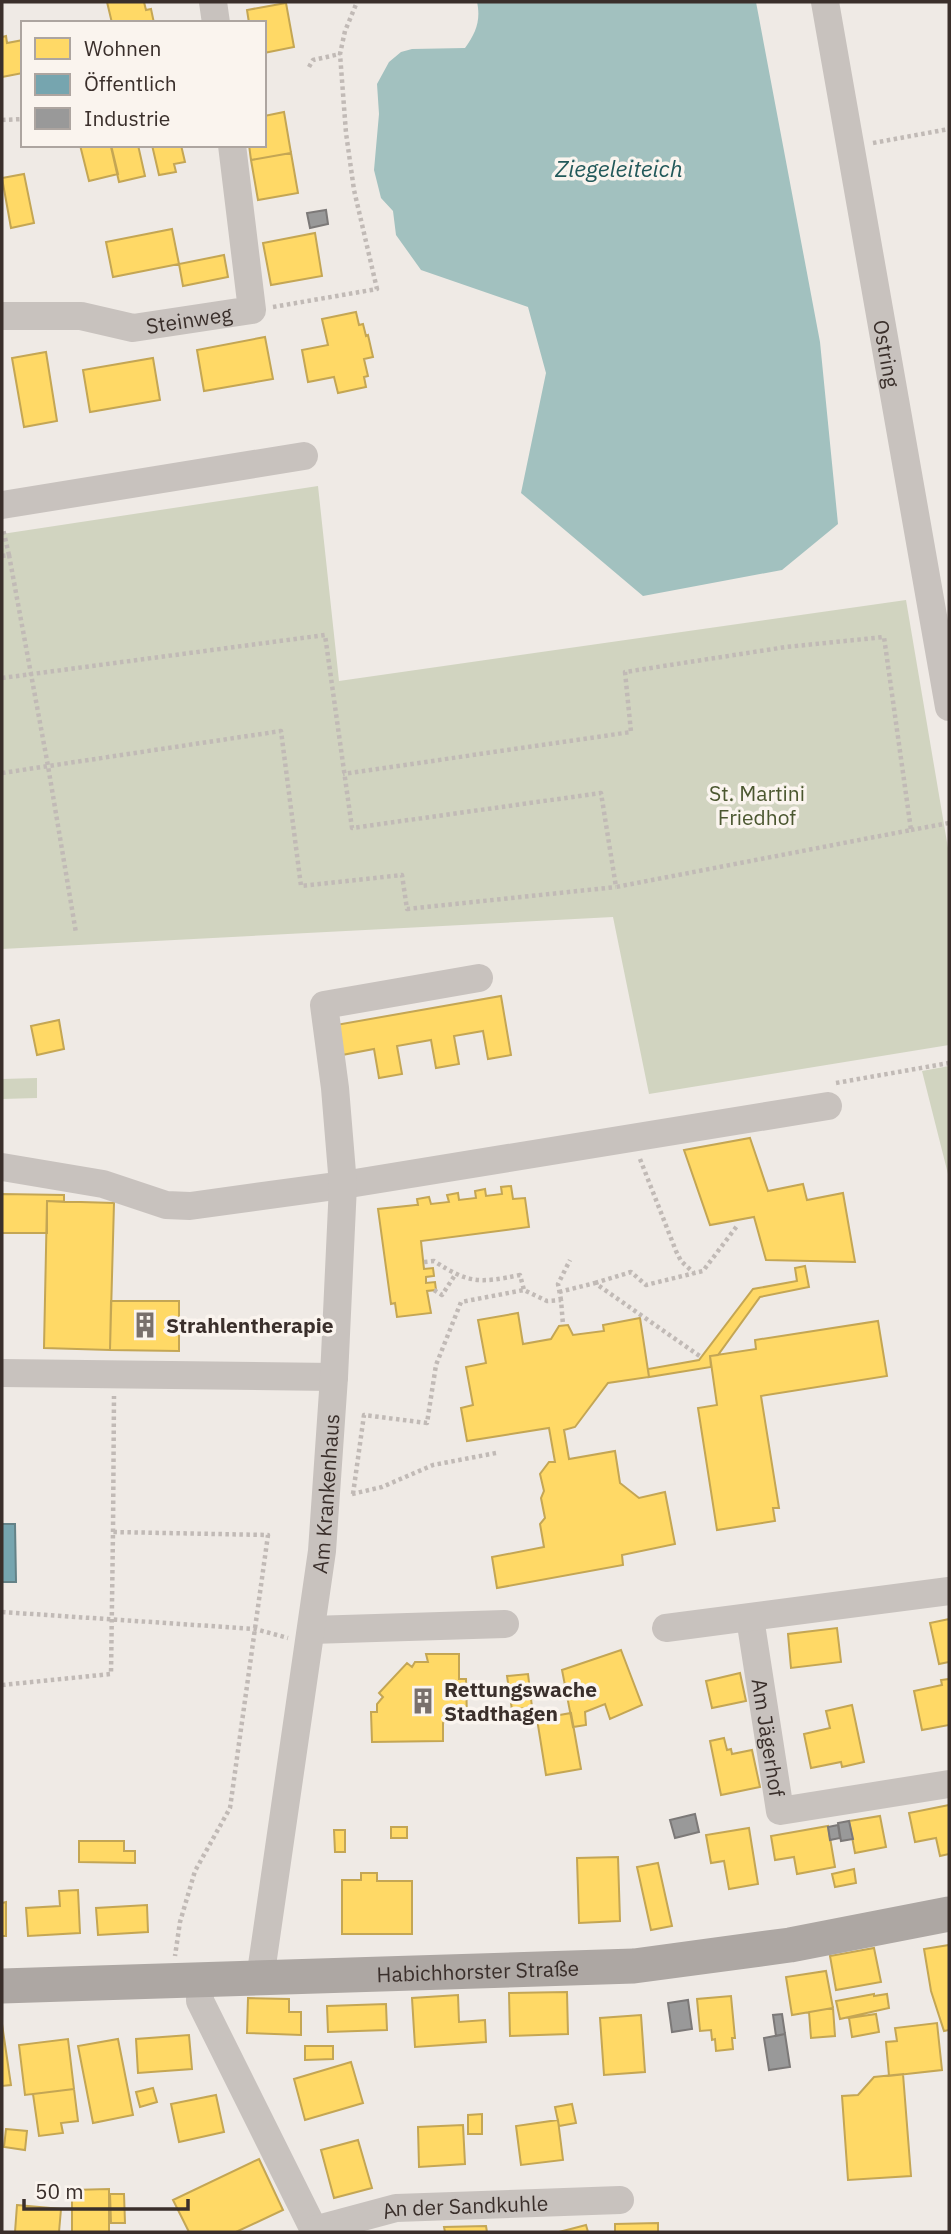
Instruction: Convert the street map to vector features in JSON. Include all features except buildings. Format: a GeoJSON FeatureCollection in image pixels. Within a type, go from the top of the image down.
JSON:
{"type":"FeatureCollection","features":[{"type":"Feature","properties":{"kind":"main road","name":"Habichhorster Straße"},"geometry":{"type":"LineString","coordinates":[[2,1986],[634,1966],[790,1945],[949,1914]]}},
{"type":"Feature","properties":{"kind":"street"},"geometry":{"type":"LineString","coordinates":[[213,2],[216,21]]}},
{"type":"Feature","properties":{"kind":"street","name":"Ostring"},"geometry":{"type":"LineString","coordinates":[[825,2],[949,707]]}},
{"type":"Feature","properties":{"kind":"street","name":"Steinweg"},"geometry":{"type":"LineString","coordinates":[[2,316],[81,316],[132,328],[252,310],[232,147]]}},
{"type":"Feature","properties":{"kind":"street"},"geometry":{"type":"LineString","coordinates":[[2,505],[304,456]]}},
{"type":"Feature","properties":{"kind":"street","name":"Am Krankenhaus"},"geometry":{"type":"LineString","coordinates":[[260,1979],[305,1702],[310,1637],[323,1552],[340,1494],[334,1377],[343,1185],[335,1088],[324,1005],[479,978]]}},
{"type":"Feature","properties":{"kind":"street"},"geometry":{"type":"LineString","coordinates":[[2,1167],[103,1184],[166,1205],[190,1206],[343,1185],[828,1106]]}},
{"type":"Feature","properties":{"kind":"street"},"geometry":{"type":"LineString","coordinates":[[2,1373],[334,1377]]}},
{"type":"Feature","properties":{"kind":"street"},"geometry":{"type":"LineString","coordinates":[[666,1628],[949,1591]]}},
{"type":"Feature","properties":{"kind":"street","name":"Am Jägerhof"},"geometry":{"type":"LineString","coordinates":[[750,1618],[780,1811],[949,1784]]}},
{"type":"Feature","properties":{"kind":"street"},"geometry":{"type":"LineString","coordinates":[[310,1637],[505,1624]]}},
{"type":"Feature","properties":{"kind":"street","name":"An der Sandkuhle"},"geometry":{"type":"LineString","coordinates":[[186,1981],[200,2001],[314,2231],[396,2208],[621,2200]]}},
{"type":"Feature","properties":{"kind":"path"},"geometry":{"type":"LineString","coordinates":[[252,310],[377,289],[354,190],[346,133],[340,54],[345,31],[357,2]]}},
{"type":"Feature","properties":{"kind":"path"},"geometry":{"type":"LineString","coordinates":[[309,67],[313,60],[340,54]]}},
{"type":"Feature","properties":{"kind":"path"},"geometry":{"type":"LineString","coordinates":[[2,120],[21,119]]}},
{"type":"Feature","properties":{"kind":"path"},"geometry":{"type":"LineString","coordinates":[[851,146],[949,129]]}},
{"type":"Feature","properties":{"kind":"path"},"geometry":{"type":"LineString","coordinates":[[2,521],[76,933]]}},
{"type":"Feature","properties":{"kind":"path"},"geometry":{"type":"LineString","coordinates":[[2,556],[9,555]]}},
{"type":"Feature","properties":{"kind":"path"},"geometry":{"type":"LineString","coordinates":[[2,678],[325,635],[352,828],[601,793],[616,887]]}},
{"type":"Feature","properties":{"kind":"path"},"geometry":{"type":"LineString","coordinates":[[343,774],[631,732],[625,672],[786,647],[884,637],[911,830]]}},
{"type":"Feature","properties":{"kind":"path"},"geometry":{"type":"LineString","coordinates":[[2,773],[281,730],[301,886],[402,875],[407,909],[616,887],[949,823]]}},
{"type":"Feature","properties":{"kind":"path"},"geometry":{"type":"LineString","coordinates":[[632,1138],[676,1251],[681,1261],[695,1273]]}},
{"type":"Feature","properties":{"kind":"path"},"geometry":{"type":"LineString","coordinates":[[559,1292],[631,1272],[646,1285],[703,1271],[737,1226]]}},
{"type":"Feature","properties":{"kind":"path"},"geometry":{"type":"LineString","coordinates":[[564,1325],[558,1284],[570,1260]]}},
{"type":"Feature","properties":{"kind":"path"},"geometry":{"type":"LineString","coordinates":[[424,1262],[434,1261],[455,1275],[488,1281],[520,1275],[524,1290]]}},
{"type":"Feature","properties":{"kind":"path"},"geometry":{"type":"LineString","coordinates":[[434,1290],[442,1295],[455,1275]]}},
{"type":"Feature","properties":{"kind":"path"},"geometry":{"type":"LineString","coordinates":[[595,1283],[701,1357]]}},
{"type":"Feature","properties":{"kind":"path"},"geometry":{"type":"LineString","coordinates":[[496,1453],[433,1465],[382,1487],[340,1494],[364,1415],[427,1423],[436,1365],[461,1302],[524,1290],[547,1301],[561,1300]]}},
{"type":"Feature","properties":{"kind":"path"},"geometry":{"type":"LineString","coordinates":[[2,1685],[111,1674],[114,1374]]}},
{"type":"Feature","properties":{"kind":"path"},"geometry":{"type":"LineString","coordinates":[[113,1532],[268,1535],[230,1808],[195,1871],[180,1922],[186,1981]]}},
{"type":"Feature","properties":{"kind":"path"},"geometry":{"type":"LineString","coordinates":[[2,1612],[255,1629],[310,1637]]}},
{"type":"Feature","properties":{"kind":"green space","name":"St. Martini Friedhof"},"geometry":{"type":"Polygon","coordinates":[[[318,486],[339,681],[906,600],[949,854],[949,1045],[649,1094],[613,917],[2,949],[2,534],[318,486]]]}},
{"type":"Feature","properties":{"kind":"green space"},"geometry":{"type":"Polygon","coordinates":[[[949,1066],[949,1178],[922,1071],[949,1066]]]}},
{"type":"Feature","properties":{"kind":"green space"},"geometry":{"type":"Polygon","coordinates":[[[37,1078],[37,1098],[2,1099],[2,1079],[37,1078]]]}},
{"type":"Feature","properties":{"kind":"water","name":"Ziegeleiteich"},"geometry":{"type":"Polygon","coordinates":[[[477,2],[756,2],[820,342],[838,524],[782,570],[643,596],[521,493],[546,373],[528,307],[421,270],[396,235],[393,211],[381,198],[374,170],[379,114],[377,84],[389,62],[401,52],[412,49],[465,48],[477,26],[477,2]]]}},
{"type":"Feature","properties":{"kind":"place","name":"Strahlentherapie"},"geometry":{"type":"Point","coordinates":[145,1325]}},
{"type":"Feature","properties":{"kind":"place","name":"Rettungswache Stadthagen"},"geometry":{"type":"Point","coordinates":[423,1701]}}]}
